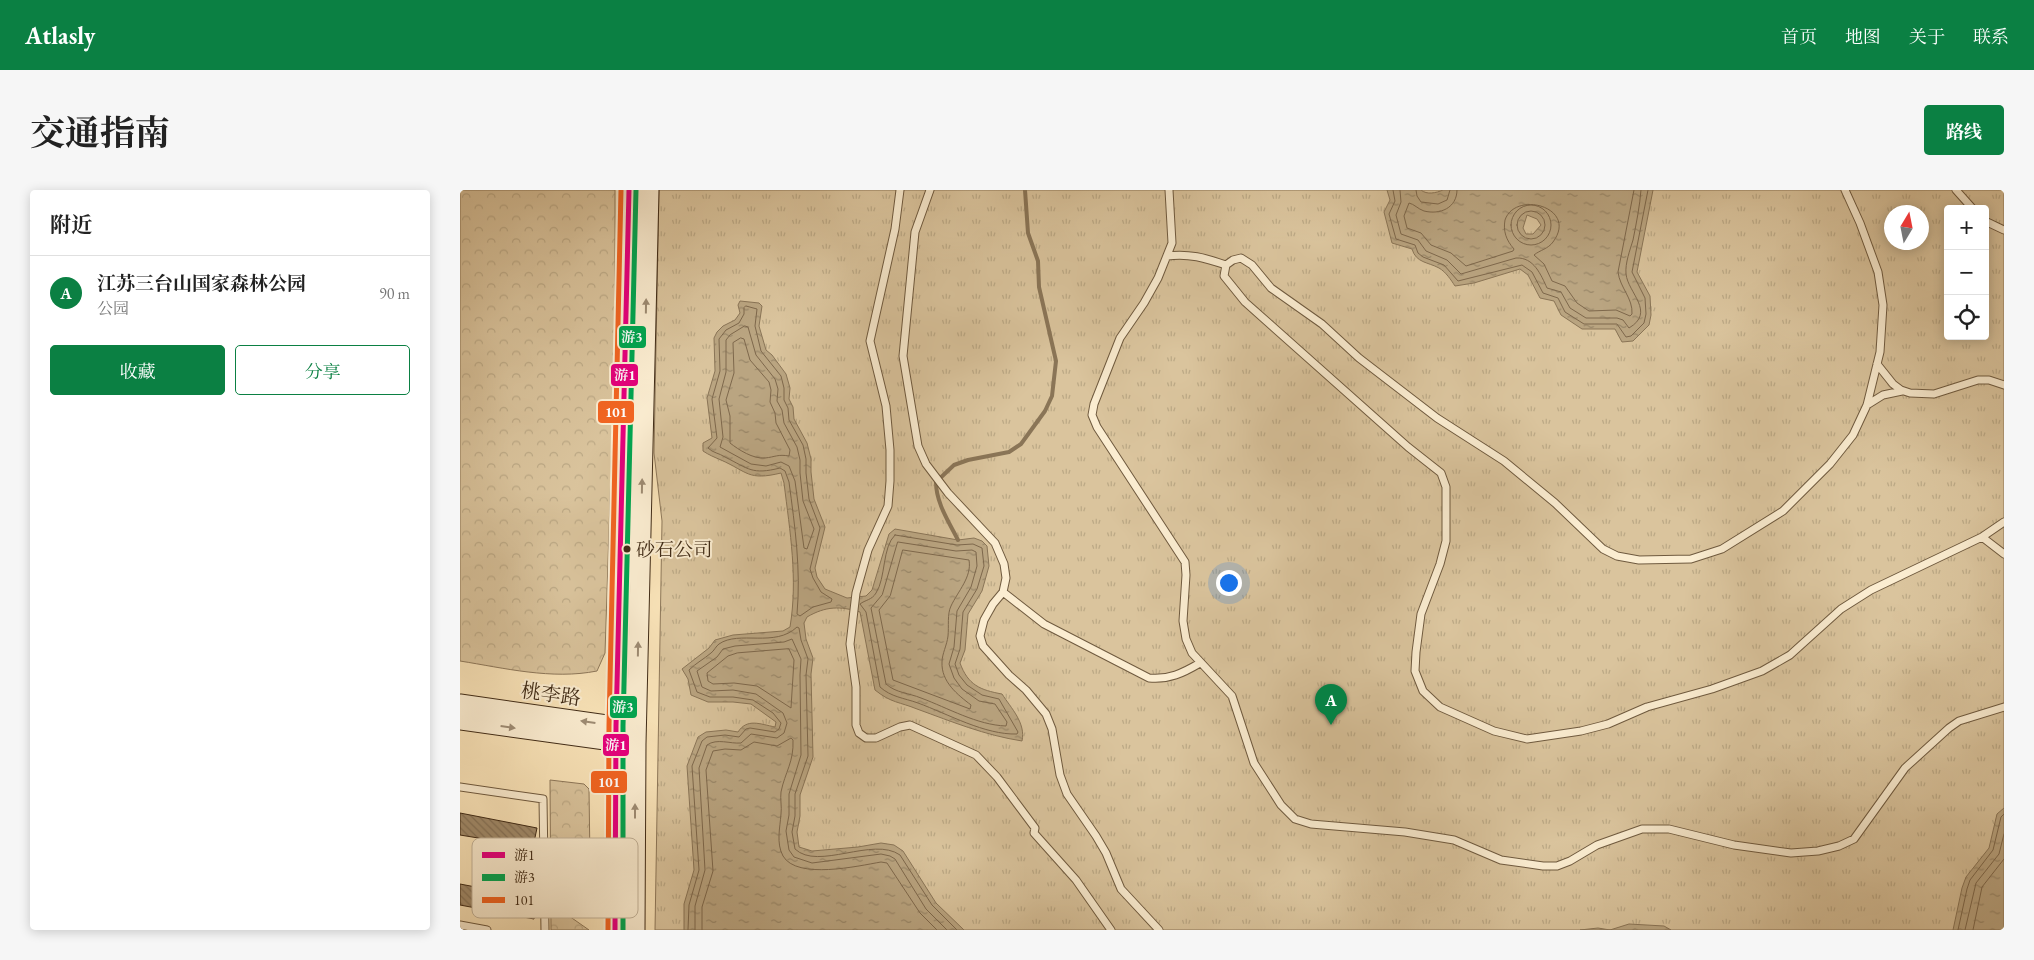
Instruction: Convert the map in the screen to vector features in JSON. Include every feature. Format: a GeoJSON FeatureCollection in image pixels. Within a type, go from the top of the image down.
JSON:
{"type":"FeatureCollection","features":[{"type":"Feature","properties":{"kind":"main road"},"geometry":{"type":"LineString","coordinates":[[616,838],[616,734],[629,190]]}},
{"type":"Feature","properties":{"kind":"main road"},"geometry":{"type":"LineString","coordinates":[[635,838],[649,190]]}},
{"type":"Feature","properties":{"kind":"main road","name":"桃李路"},"geometry":{"type":"LineString","coordinates":[[460,704],[616,734]]}},
{"type":"Feature","properties":{"kind":"main road","name":"桃李路"},"geometry":{"type":"LineString","coordinates":[[460,720],[636,736]]}},
{"type":"Feature","properties":{"kind":"lane"},"geometry":{"type":"LineString","coordinates":[[900,190],[895,228],[870,341],[886,406],[890,450],[890,481],[888,506],[868,550],[852,613],[850,644],[856,687],[856,725],[859,733],[866,738],[876,738],[900,727],[910,726],[976,755],[997,776],[1035,828],[1034,833],[1076,880],[1111,930]]}},
{"type":"Feature","properties":{"kind":"lane"},"geometry":{"type":"LineString","coordinates":[[930,190],[914,232],[903,356],[918,446],[926,464],[938,480],[995,544],[1004,564],[1006,578],[1002,592],[984,620],[980,636],[983,646],[1009,675],[1026,690],[1046,714],[1052,729],[1060,775],[1067,794],[1096,836],[1121,888],[1129,900],[1159,930]]}},
{"type":"Feature","properties":{"kind":"lane"},"geometry":{"type":"LineString","coordinates":[[1169,190],[1172,242],[1158,278],[1144,303],[1120,338],[1094,404],[1092,415],[1097,427],[1185,562],[1183,621],[1186,639],[1192,653],[1232,696],[1254,763],[1281,805],[1295,819],[1311,824],[1404,832],[1454,840],[1501,860],[1543,866],[1556,866],[1570,861],[1597,845],[1642,829],[1668,829],[1734,845],[1791,853],[1818,851],[1839,846],[1854,838],[1905,768],[1949,728],[1959,721],[2004,707]]}},
{"type":"Feature","properties":{"kind":"lane"},"geometry":{"type":"LineString","coordinates":[[1845,190],[1860,223],[1878,272],[1883,305],[1880,352],[1867,406],[1853,435],[1830,464],[1790,505],[1722,550],[1691,559],[1639,560],[1617,556],[1603,549],[1555,503],[1504,461],[1438,418],[1360,358],[1322,324],[1271,288],[1252,265],[1242,258],[1233,260],[1226,265],[1224,276],[1245,302],[1387,428],[1441,473],[1446,486],[1446,541],[1440,564],[1420,614],[1415,670],[1423,691],[1440,707],[1494,731],[1527,739],[1581,731],[1608,724],[1647,707],[1712,688],[1762,670],[1790,655],[1841,609],[1871,590],[1982,537],[2004,522]]}},
{"type":"Feature","properties":{"kind":"lane"},"geometry":{"type":"LineString","coordinates":[[1956,190],[1969,205]]}},
{"type":"Feature","properties":{"kind":"lane"},"geometry":{"type":"LineString","coordinates":[[1989,223],[2004,230]]}},
{"type":"Feature","properties":{"kind":"lane"},"geometry":{"type":"LineString","coordinates":[[1167,256],[1196,255],[1226,265]]}},
{"type":"Feature","properties":{"kind":"lane"},"geometry":{"type":"LineString","coordinates":[[1877,364],[1893,384],[1904,391]]}},
{"type":"Feature","properties":{"kind":"lane"},"geometry":{"type":"LineString","coordinates":[[1867,406],[1883,395],[1904,391],[1934,394],[1978,380],[1989,380],[2004,385]]}},
{"type":"Feature","properties":{"kind":"lane"},"geometry":{"type":"LineString","coordinates":[[1982,537],[2004,554]]}},
{"type":"Feature","properties":{"kind":"lane"},"geometry":{"type":"LineString","coordinates":[[1002,592],[1044,624],[1149,678],[1162,679],[1180,674],[1200,663]]}},
{"type":"Feature","properties":{"kind":"lane"},"geometry":{"type":"LineString","coordinates":[[460,787],[543,799],[544,838]]}},
{"type":"Feature","properties":{"kind":"lane"},"geometry":{"type":"LineString","coordinates":[[460,925],[487,930]]}},
{"type":"Feature","properties":{"kind":"green space"},"geometry":{"type":"Polygon","coordinates":[[[460,190],[615,190],[615,348],[605,653],[597,671],[545,674],[460,661],[460,190]]]}},
{"type":"Feature","properties":{"kind":"green space"},"geometry":{"type":"Polygon","coordinates":[[[659,190],[2004,190],[2004,930],[655,930],[662,521],[654,453],[659,190]]]}},
{"type":"Feature","properties":{"kind":"green space"},"geometry":{"type":"Polygon","coordinates":[[[550,780],[584,784],[589,789],[590,838],[550,838],[550,780]]]}},
{"type":"Feature","properties":{"kind":"green space"},"geometry":{"type":"Polygon","coordinates":[[[551,918],[572,918],[589,930],[551,930],[551,918]]]}},
{"type":"Feature","properties":{"kind":"water"},"geometry":{"type":"Polygon","coordinates":[[[1387,190],[1421,190],[1426,193],[1432,193],[1443,190],[1653,190],[1637,272],[1650,296],[1651,315],[1649,325],[1633,341],[1622,342],[1615,329],[1582,329],[1561,315],[1554,301],[1540,298],[1528,275],[1520,269],[1474,283],[1455,286],[1439,268],[1419,260],[1412,249],[1392,243],[1384,212],[1390,200],[1387,190]],[[1527,215],[1523,228],[1526,234],[1533,234],[1541,225],[1537,219],[1527,215]]]}},
{"type":"Feature","properties":{"kind":"water"},"geometry":{"type":"Polygon","coordinates":[[[740,301],[759,303],[762,306],[759,326],[766,350],[786,374],[794,419],[807,443],[811,459],[814,499],[825,527],[815,568],[817,577],[825,589],[847,598],[866,596],[872,590],[889,534],[895,529],[958,540],[974,538],[982,541],[987,546],[989,566],[982,591],[968,614],[965,650],[960,663],[967,677],[976,685],[987,691],[1002,694],[1020,722],[1023,734],[1022,741],[982,732],[956,723],[891,700],[875,690],[860,612],[839,608],[827,609],[807,617],[804,623],[806,639],[813,658],[811,674],[813,757],[800,795],[800,816],[797,832],[799,847],[812,851],[881,843],[894,845],[903,851],[936,903],[964,930],[684,930],[684,904],[694,870],[687,766],[698,737],[706,732],[726,730],[738,732],[750,723],[775,727],[776,722],[751,704],[708,702],[691,695],[688,679],[682,669],[709,648],[715,640],[733,635],[783,631],[790,627],[792,609],[792,555],[789,519],[781,473],[755,476],[703,451],[703,443],[712,438],[707,398],[715,371],[714,338],[723,326],[735,320],[740,313],[738,305],[740,301]]]}},
{"type":"Feature","properties":{"kind":"water"},"geometry":{"type":"Polygon","coordinates":[[[2004,808],[2004,930],[1953,930],[1966,877],[1989,848],[1997,814],[2004,808]]]}},
{"type":"Feature","properties":{"kind":"water"},"geometry":{"type":"Polygon","coordinates":[[[1629,924],[1664,926],[1671,930],[1610,930],[1629,924]]]}},
{"type":"Feature","properties":{"kind":"water"},"geometry":{"type":"Polygon","coordinates":[[[1598,928],[1610,930],[1580,930],[1598,928]]]}},
{"type":"Feature","properties":{"kind":"building"},"geometry":{"type":"Polygon","coordinates":[[[460,813],[537,828],[535,838],[478,838],[460,835],[460,813]]]}},
{"type":"Feature","properties":{"kind":"building"},"geometry":{"type":"Polygon","coordinates":[[[460,884],[472,886],[472,907],[460,905],[460,884]]]}},
{"type":"Feature","properties":{"kind":"waterway"},"geometry":{"type":"LineString","coordinates":[[958,540],[941,505],[936,482],[954,465],[968,460],[1009,452],[1021,444],[1045,411],[1052,396],[1056,361],[1039,287],[1038,261],[1028,233],[1025,190]]}},
{"type":"Feature","properties":{"kind":"transit line","name":"101"},"geometry":{"type":"LineString","coordinates":[[608,838],[609,726],[621,190]]}},
{"type":"Feature","properties":{"kind":"transit line","name":"游1"},"geometry":{"type":"LineString","coordinates":[[615,838],[616,726],[629,190]]}},
{"type":"Feature","properties":{"kind":"transit line","name":"游3"},"geometry":{"type":"LineString","coordinates":[[623,838],[623,726],[636,190]]}},
{"type":"Feature","properties":{"kind":"transit line","name":"101"},"geometry":{"type":"LineString","coordinates":[[608,918],[608,930]]}},
{"type":"Feature","properties":{"kind":"transit line","name":"游1"},"geometry":{"type":"LineString","coordinates":[[615,918],[615,930]]}},
{"type":"Feature","properties":{"kind":"transit line","name":"游3"},"geometry":{"type":"LineString","coordinates":[[623,918],[623,930]]}},
{"type":"Feature","properties":{"kind":"place","name":"砂石公司"},"geometry":{"type":"Point","coordinates":[627,549]}},
{"type":"Feature","properties":{"kind":"place","name":"江苏三台山国家森林公园"},"geometry":{"type":"Point","coordinates":[1331,725]}}]}
